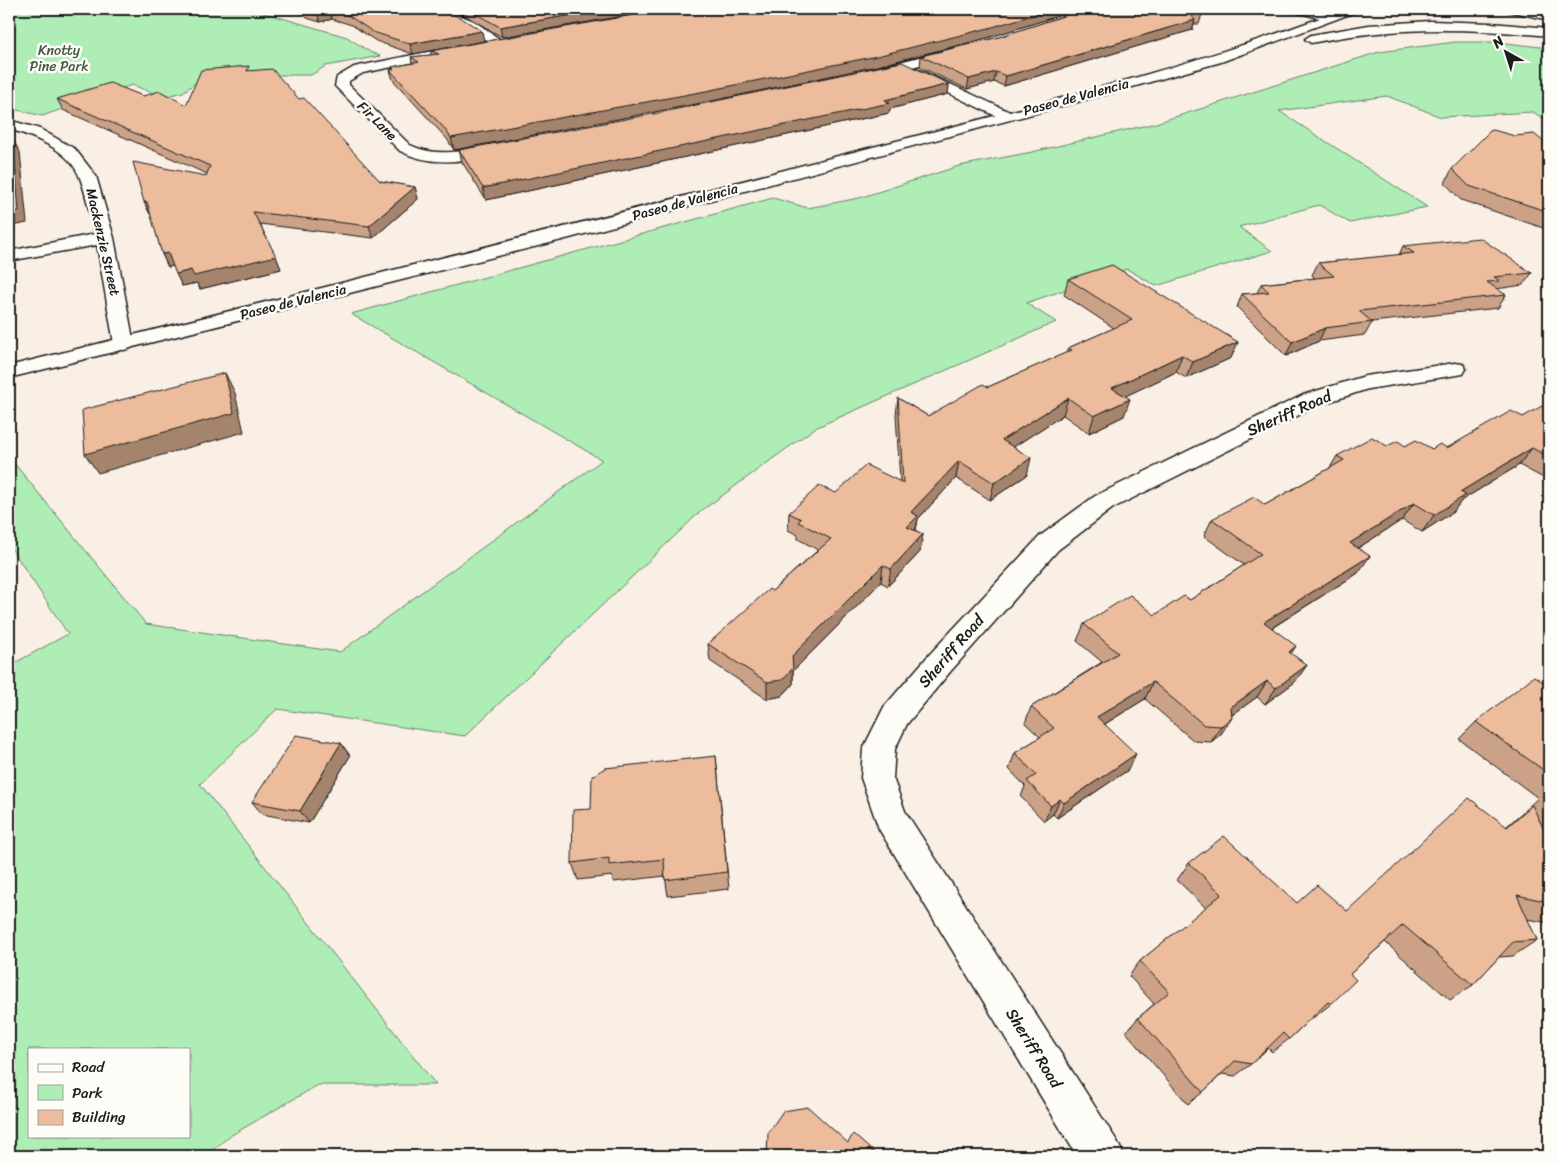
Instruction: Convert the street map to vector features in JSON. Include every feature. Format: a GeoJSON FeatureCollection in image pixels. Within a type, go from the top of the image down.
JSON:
{"type":"FeatureCollection","features":[{"type":"Feature","properties":{"kind":"street"},"geometry":{"type":"LineString","coordinates":[[434,9],[470,24],[504,42],[480,46]]}},
{"type":"Feature","properties":{"kind":"street"},"geometry":{"type":"LineString","coordinates":[[1296,9],[1331,18]]}},
{"type":"Feature","properties":{"kind":"street","name":"Paseo de Valencia"},"geometry":{"type":"LineString","coordinates":[[9,372],[556,236],[1007,116],[1216,59],[1354,9]]}},
{"type":"Feature","properties":{"kind":"street"},"geometry":{"type":"LineString","coordinates":[[1512,9],[1549,17]]}},
{"type":"Feature","properties":{"kind":"street"},"geometry":{"type":"LineString","coordinates":[[1216,59],[1320,37],[1392,28],[1466,26],[1549,32]]}},
{"type":"Feature","properties":{"kind":"street"},"geometry":{"type":"LineString","coordinates":[[859,76],[966,49]]}},
{"type":"Feature","properties":{"kind":"street","name":"Fir Lane"},"geometry":{"type":"LineString","coordinates":[[461,50],[376,66],[348,75],[342,80],[342,86],[405,148],[414,154],[427,157],[462,155],[508,147]]}},
{"type":"Feature","properties":{"kind":"street"},"geometry":{"type":"LineString","coordinates":[[904,66],[1007,116]]}},
{"type":"Feature","properties":{"kind":"street","name":"Mackenzie Street"},"geometry":{"type":"LineString","coordinates":[[9,124],[35,132],[70,152],[88,176],[105,238],[124,344]]}},
{"type":"Feature","properties":{"kind":"street"},"geometry":{"type":"LineString","coordinates":[[9,256],[105,238]]}},
{"type":"Feature","properties":{"kind":"street","name":"Sheriff Road"},"geometry":{"type":"LineString","coordinates":[[1102,1156],[891,818],[876,778],[879,750],[896,716],[938,664],[1049,543],[1104,502],[1312,400],[1365,383],[1455,369]]}},
{"type":"Feature","properties":{"kind":"green space","name":"Knotty Pine Park"},"geometry":{"type":"Polygon","coordinates":[[[17,9],[251,9],[347,37],[370,52],[380,56],[326,66],[311,75],[254,75],[200,80],[183,92],[164,97],[132,85],[42,116],[9,108],[9,11],[17,9]]]}},
{"type":"Feature","properties":{"kind":"green space"},"geometry":{"type":"Polygon","coordinates":[[[1455,42],[1498,42],[1549,48],[1549,122],[1533,112],[1441,117],[1387,96],[1279,111],[1427,207],[1350,223],[1319,205],[1239,227],[1272,251],[1156,286],[1127,269],[1026,303],[1056,322],[815,428],[701,511],[465,736],[277,709],[200,784],[436,1085],[318,1085],[230,1136],[205,1156],[9,1156],[9,666],[68,634],[9,545],[9,457],[146,624],[340,652],[602,460],[351,314],[773,198],[808,208],[859,198],[959,166],[1032,152],[1156,123],[1379,52],[1455,42]]]}},
{"type":"Feature","properties":{"kind":"building"},"geometry":{"type":"Polygon","coordinates":[[[305,9],[329,9],[317,13],[305,9]]]}},
{"type":"Feature","properties":{"kind":"building"},"geometry":{"type":"Polygon","coordinates":[[[329,9],[441,9],[463,19],[482,31],[410,44],[373,32],[349,16],[329,9]]]}},
{"type":"Feature","properties":{"kind":"building"},"geometry":{"type":"Polygon","coordinates":[[[467,9],[608,9],[500,27],[467,9]]]}},
{"type":"Feature","properties":{"kind":"building"},"geometry":{"type":"Polygon","coordinates":[[[667,9],[1053,9],[989,28],[877,56],[706,91],[451,138],[390,70],[394,69],[392,67],[419,62],[411,57],[439,54],[431,51],[667,9]]]}},
{"type":"Feature","properties":{"kind":"building"},"geometry":{"type":"Polygon","coordinates":[[[1085,9],[1197,9],[1202,14],[1190,14],[1195,20],[1006,76],[996,72],[969,79],[921,56],[999,37],[1085,9]]]}},
{"type":"Feature","properties":{"kind":"building"},"geometry":{"type":"Polygon","coordinates":[[[902,62],[949,84],[885,100],[890,103],[483,188],[459,150],[658,113],[902,62]]]}},
{"type":"Feature","properties":{"kind":"building"},"geometry":{"type":"Polygon","coordinates":[[[249,66],[247,71],[272,69],[299,99],[304,98],[380,181],[415,187],[369,226],[253,212],[276,256],[194,276],[191,270],[176,274],[168,253],[162,254],[147,202],[144,202],[133,162],[206,176],[210,166],[57,99],[110,83],[143,96],[160,91],[186,105],[201,70],[249,66]]]}},
{"type":"Feature","properties":{"kind":"building"},"geometry":{"type":"Polygon","coordinates":[[[1493,130],[1515,136],[1534,134],[1549,146],[1549,212],[1469,186],[1452,169],[1493,130]]]}},
{"type":"Feature","properties":{"kind":"building"},"geometry":{"type":"Polygon","coordinates":[[[9,140],[13,140],[19,211],[9,213],[9,140]]]}},
{"type":"Feature","properties":{"kind":"building"},"geometry":{"type":"Polygon","coordinates":[[[1480,238],[1532,273],[1494,277],[1500,281],[1487,282],[1506,295],[1359,311],[1372,322],[1325,328],[1292,342],[1242,294],[1269,292],[1261,284],[1334,276],[1318,263],[1414,253],[1403,246],[1480,238]]]}},
{"type":"Feature","properties":{"kind":"building"},"geometry":{"type":"Polygon","coordinates":[[[1112,265],[1238,342],[1193,362],[1182,355],[1112,388],[1130,399],[1094,416],[1068,398],[1002,440],[1031,458],[994,483],[959,461],[911,512],[918,516],[907,527],[923,534],[891,569],[883,565],[792,656],[793,668],[782,680],[767,682],[708,644],[769,589],[772,591],[831,539],[798,522],[801,519],[789,513],[819,486],[836,493],[866,465],[903,483],[898,398],[928,416],[983,384],[988,387],[1072,350],[1068,348],[1132,320],[1068,279],[1112,265]]]}},
{"type":"Feature","properties":{"kind":"building"},"geometry":{"type":"Polygon","coordinates":[[[225,373],[234,413],[85,454],[82,410],[225,373]]]}},
{"type":"Feature","properties":{"kind":"building"},"geometry":{"type":"Polygon","coordinates":[[[1542,406],[1549,410],[1549,457],[1532,448],[1460,492],[1466,495],[1434,515],[1414,503],[1350,543],[1370,556],[1264,622],[1296,646],[1289,652],[1307,665],[1276,688],[1267,681],[1231,707],[1232,718],[1221,726],[1204,725],[1153,682],[1097,717],[1136,754],[1064,803],[1060,799],[1051,806],[1027,781],[1036,775],[1015,753],[1054,728],[1031,707],[1118,653],[1084,624],[1130,595],[1155,615],[1184,596],[1190,600],[1261,554],[1212,519],[1254,497],[1265,505],[1344,460],[1337,456],[1372,437],[1387,446],[1398,441],[1405,446],[1416,440],[1432,449],[1440,444],[1447,448],[1511,411],[1523,417],[1542,406]]]}},
{"type":"Feature","properties":{"kind":"building"},"geometry":{"type":"Polygon","coordinates":[[[1534,676],[1549,686],[1549,774],[1476,722],[1534,676]]]}},
{"type":"Feature","properties":{"kind":"building"},"geometry":{"type":"Polygon","coordinates":[[[296,735],[341,743],[300,811],[252,802],[296,735]]]}},
{"type":"Feature","properties":{"kind":"building"},"geometry":{"type":"Polygon","coordinates":[[[716,756],[727,872],[665,880],[664,859],[609,865],[609,858],[572,863],[573,810],[591,809],[592,776],[605,768],[716,756]]]}},
{"type":"Feature","properties":{"kind":"building"},"geometry":{"type":"Polygon","coordinates":[[[1549,789],[1549,801],[1542,796],[1549,789]]]}},
{"type":"Feature","properties":{"kind":"building"},"geometry":{"type":"Polygon","coordinates":[[[1469,798],[1507,827],[1532,805],[1549,840],[1549,902],[1517,895],[1537,940],[1513,942],[1473,985],[1403,925],[1350,974],[1356,980],[1331,1004],[1328,1002],[1289,1039],[1283,1033],[1251,1064],[1235,1061],[1203,1092],[1138,1018],[1169,992],[1140,961],[1222,894],[1189,863],[1224,836],[1297,903],[1317,885],[1347,911],[1469,798]]]}},
{"type":"Feature","properties":{"kind":"building"},"geometry":{"type":"Polygon","coordinates":[[[808,1107],[848,1143],[853,1134],[878,1156],[767,1156],[768,1133],[783,1111],[808,1107]]]}}]}
